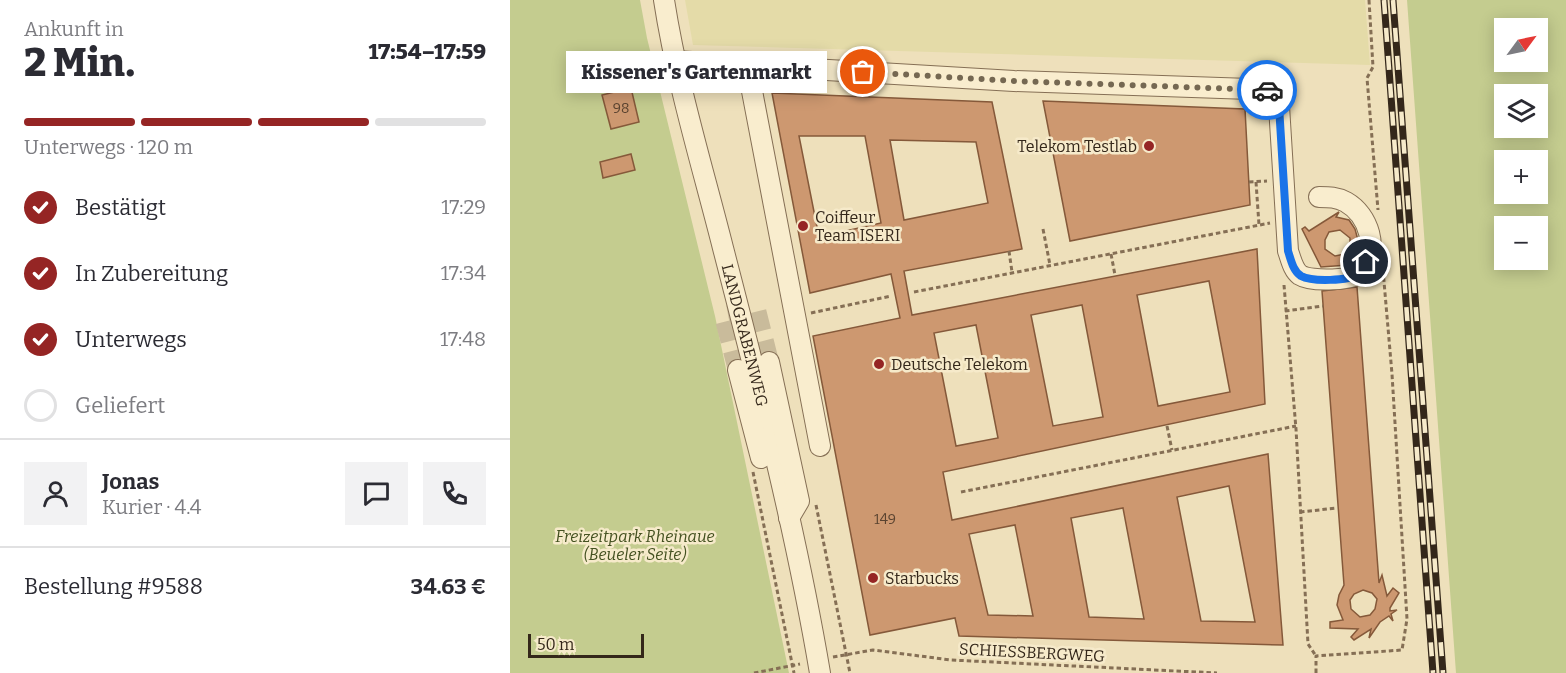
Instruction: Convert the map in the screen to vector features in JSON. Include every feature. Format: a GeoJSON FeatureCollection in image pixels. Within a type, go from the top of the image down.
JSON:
{"type":"FeatureCollection","features":[{"type":"Feature","properties":{"kind":"street","name":"LANDGRABENWEG"},"geometry":{"type":"LineString","coordinates":[[664,0],[675,61],[751,356],[789,518],[820,673]]}},
{"type":"Feature","properties":{"kind":"street"},"geometry":{"type":"LineString","coordinates":[[675,61],[1014,81],[1278,90],[1288,251],[1294,269],[1300,275],[1310,279],[1356,276],[1363,271],[1370,252],[1371,243],[1365,220],[1346,202],[1335,197],[1319,197]]}},
{"type":"Feature","properties":{"kind":"street"},"geometry":{"type":"LineString","coordinates":[[747,65],[820,446]]}},
{"type":"Feature","properties":{"kind":"street"},"geometry":{"type":"LineString","coordinates":[[738,370],[774,506],[789,518],[799,501],[769,362]]}},
{"type":"Feature","properties":{"kind":"path"},"geometry":{"type":"LineString","coordinates":[[1369,0],[1373,67],[1367,78],[1379,220]]}},
{"type":"Feature","properties":{"kind":"path"},"geometry":{"type":"LineString","coordinates":[[1256,182],[1259,225]]}},
{"type":"Feature","properties":{"kind":"path"},"geometry":{"type":"LineString","coordinates":[[914,292],[1286,220]]}},
{"type":"Feature","properties":{"kind":"path"},"geometry":{"type":"LineString","coordinates":[[1043,229],[1050,265]]}},
{"type":"Feature","properties":{"kind":"path"},"geometry":{"type":"LineString","coordinates":[[1009,251],[1012,272]]}},
{"type":"Feature","properties":{"kind":"path"},"geometry":{"type":"LineString","coordinates":[[1288,251],[1283,265],[1285,311],[1296,426],[1308,644],[1316,656],[1316,673]]}},
{"type":"Feature","properties":{"kind":"path"},"geometry":{"type":"LineString","coordinates":[[1111,254],[1115,275]]}},
{"type":"Feature","properties":{"kind":"path"},"geometry":{"type":"LineString","coordinates":[[1316,656],[1402,650],[1407,619],[1383,268]]}},
{"type":"Feature","properties":{"kind":"path"},"geometry":{"type":"LineString","coordinates":[[795,316],[891,296]]}},
{"type":"Feature","properties":{"kind":"path"},"geometry":{"type":"LineString","coordinates":[[1285,311],[1323,306]]}},
{"type":"Feature","properties":{"kind":"path"},"geometry":{"type":"LineString","coordinates":[[1167,426],[1172,450]]}},
{"type":"Feature","properties":{"kind":"path"},"geometry":{"type":"LineString","coordinates":[[961,492],[1296,426]]}},
{"type":"Feature","properties":{"kind":"path"},"geometry":{"type":"LineString","coordinates":[[753,471],[794,673]]}},
{"type":"Feature","properties":{"kind":"path"},"geometry":{"type":"LineString","coordinates":[[814,500],[818,510],[850,673]]}},
{"type":"Feature","properties":{"kind":"path"},"geometry":{"type":"LineString","coordinates":[[1300,512],[1337,508]]}},
{"type":"Feature","properties":{"kind":"path","name":"SCHIESSBERGWEG"},"geometry":{"type":"LineString","coordinates":[[847,655],[873,650],[951,660],[1217,673]]}},
{"type":"Feature","properties":{"kind":"path"},"geometry":{"type":"LineString","coordinates":[[754,673],[792,665]]}},
{"type":"Feature","properties":{"kind":"shaded area"},"geometry":{"type":"Polygon","coordinates":[[[685,0],[1365,0],[1370,65],[693,45],[685,0]]]}},
{"type":"Feature","properties":{"kind":"green space","name":"Freizeitpark Rheinaue (Beueler Seite)"},"geometry":{"type":"Polygon","coordinates":[[[510,0],[640,0],[647,38],[715,316],[789,673],[510,673],[510,0]]]}},
{"type":"Feature","properties":{"kind":"green space"},"geometry":{"type":"Polygon","coordinates":[[[1407,0],[1566,0],[1566,673],[1456,673],[1407,0]]]}},
{"type":"Feature","properties":{"kind":"building"},"geometry":{"type":"Polygon","coordinates":[[[631,88],[639,122],[611,129],[602,95],[631,88]]]}},
{"type":"Feature","properties":{"kind":"building","name":"Deutsche Telekom"},"geometry":{"type":"Polygon","coordinates":[[[772,93],[992,102],[1022,249],[904,271],[912,315],[1257,249],[1265,404],[943,472],[952,520],[1268,454],[1283,645],[959,636],[955,618],[870,635],[813,336],[900,318],[891,274],[810,293],[772,93]],[[799,136],[819,237],[881,223],[865,136],[799,136]],[[890,140],[904,220],[988,203],[976,142],[890,140]],[[1209,281],[1137,295],[1158,406],[1230,392],[1209,281]],[[1082,305],[1031,315],[1053,426],[1103,417],[1082,305]],[[976,325],[934,333],[956,446],[998,438],[976,325]],[[1229,486],[1177,497],[1201,621],[1255,622],[1229,486]],[[1123,508],[1071,518],[1089,617],[1144,619],[1123,508]],[[1015,525],[969,534],[988,615],[1033,616],[1015,525]]]}},
{"type":"Feature","properties":{"kind":"building","name":"Telekom Testlab"},"geometry":{"type":"Polygon","coordinates":[[[1043,101],[1245,109],[1250,205],[1070,241],[1043,101]]]}},
{"type":"Feature","properties":{"kind":"building"},"geometry":{"type":"Polygon","coordinates":[[[631,154],[635,170],[603,178],[600,162],[631,154]]]}},
{"type":"Feature","properties":{"kind":"building"},"geometry":{"type":"Polygon","coordinates":[[[1339,212],[1336,217],[1349,220],[1355,229],[1359,244],[1354,263],[1321,267],[1302,229],[1305,227],[1309,231],[1339,212]],[[1340,230],[1329,232],[1325,240],[1325,249],[1335,256],[1345,254],[1350,246],[1350,238],[1340,230]]]}},
{"type":"Feature","properties":{"kind":"building"},"geometry":{"type":"Polygon","coordinates":[[[1357,287],[1379,583],[1382,575],[1387,596],[1393,588],[1399,593],[1390,608],[1390,611],[1397,610],[1391,614],[1393,621],[1389,616],[1380,622],[1369,638],[1371,629],[1354,640],[1351,637],[1358,629],[1330,628],[1330,622],[1343,620],[1337,605],[1344,585],[1322,291],[1357,287]],[[1363,590],[1354,594],[1350,600],[1351,609],[1360,617],[1370,615],[1375,609],[1377,599],[1372,593],[1363,590]]]}},
{"type":"Feature","properties":{"kind":"tunnel"},"geometry":{"type":"LineString","coordinates":[[738,370],[724,316],[756,310],[769,362]]}},
{"type":"Feature","properties":{"kind":"railway"},"geometry":{"type":"LineString","coordinates":[[1384,0],[1433,673]]}},
{"type":"Feature","properties":{"kind":"railway"},"geometry":{"type":"LineString","coordinates":[[1393,0],[1443,673]]}},
{"type":"Feature","properties":{"kind":"way so far"},"geometry":{"type":"LineString","coordinates":[[863,72],[1014,81],[1267,90]]}},
{"type":"Feature","properties":{"kind":"place","name":"Kissener's Gartenmarkt"},"geometry":{"type":"Point","coordinates":[863,72]}},
{"type":"Feature","properties":{"kind":"place","name":"Telekom Testlab"},"geometry":{"type":"Point","coordinates":[1149,146]}},
{"type":"Feature","properties":{"kind":"place","name":"Coiffeur Team ISERI"},"geometry":{"type":"Point","coordinates":[803,226]}},
{"type":"Feature","properties":{"kind":"place","name":"Deutsche Telekom"},"geometry":{"type":"Point","coordinates":[879,364]}},
{"type":"Feature","properties":{"kind":"place","name":"Starbucks"},"geometry":{"type":"Point","coordinates":[873,578]}},
{"type":"Feature","properties":{"kind":"route"},"geometry":{"type":"LineString","coordinates":[[1267,90],[1278,90],[1288,251],[1294,269],[1300,275],[1310,279],[1322,280],[1356,276],[1363,271],[1366,262]]}}]}
